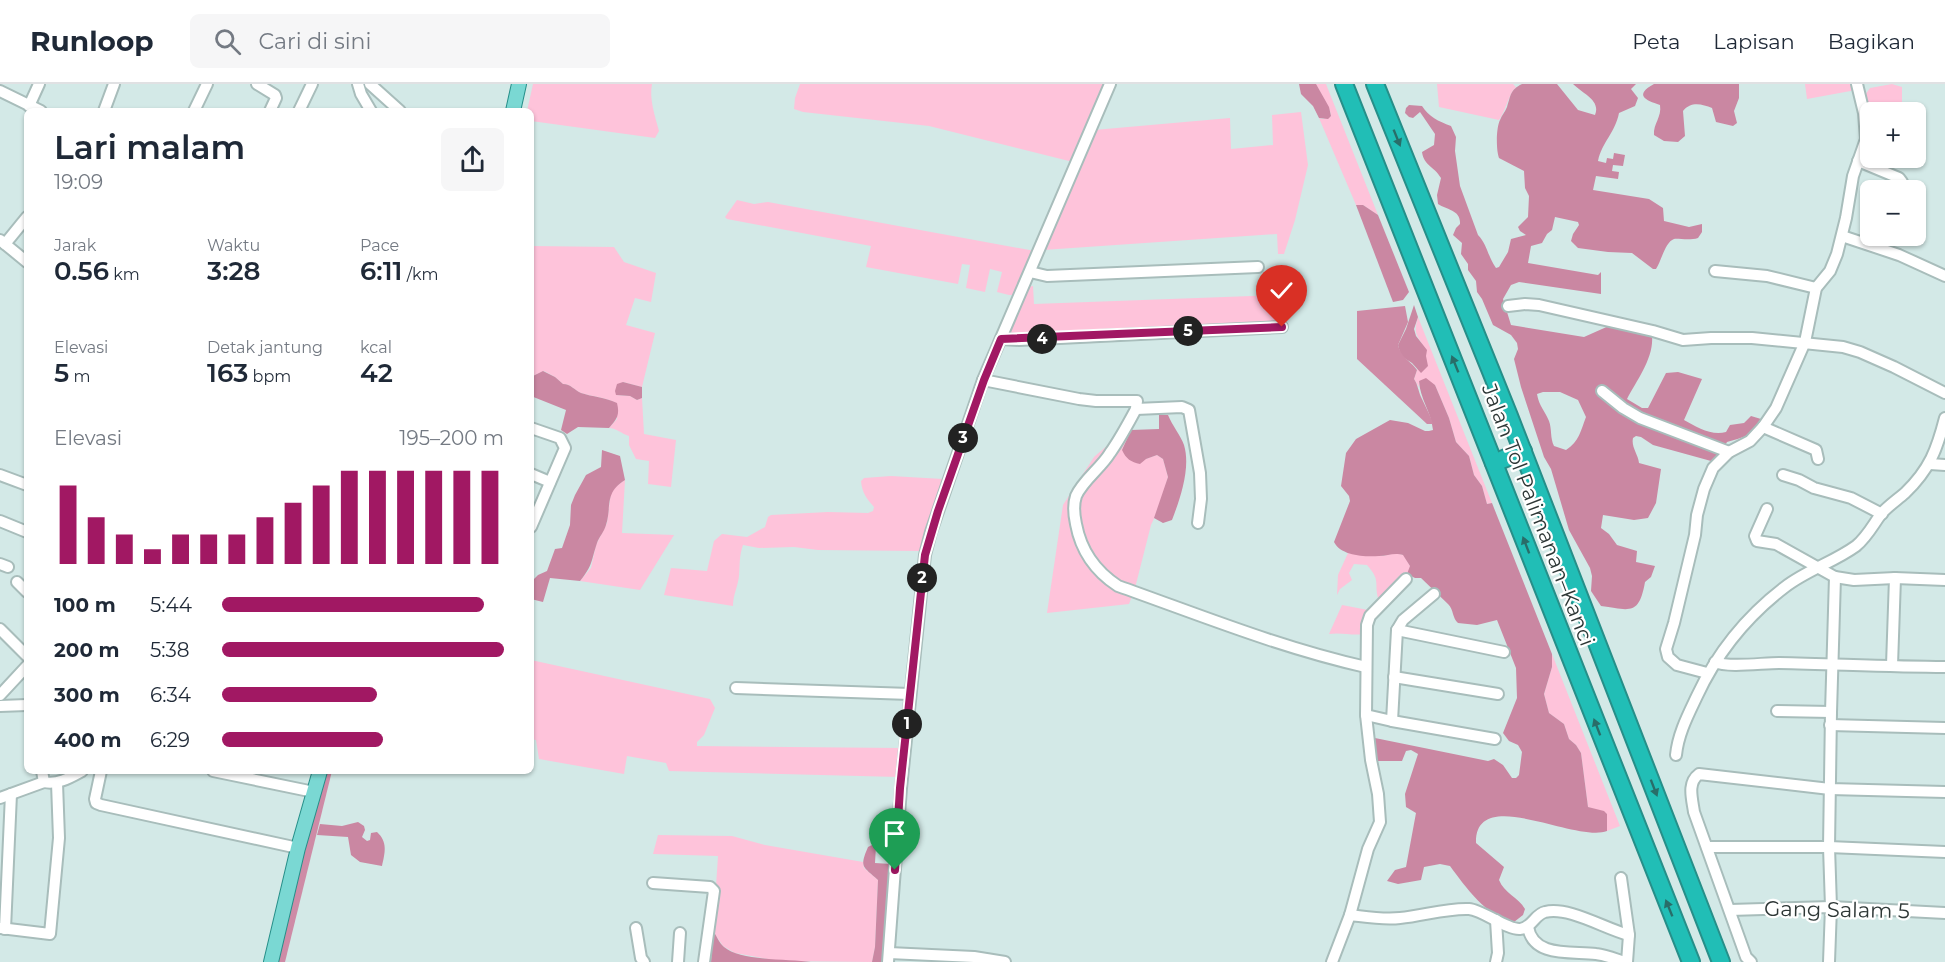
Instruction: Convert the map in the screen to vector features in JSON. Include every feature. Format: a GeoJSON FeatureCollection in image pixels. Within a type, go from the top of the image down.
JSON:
{"type":"FeatureCollection","features":[{"type":"Feature","properties":{"kind":"highway","name":"Jalan Tol Palimanan–Kanci"},"geometry":{"type":"LineString","coordinates":[[1344,84],[1691,962]]}},
{"type":"Feature","properties":{"kind":"highway","name":"Jalan Tol Palimanan–Kanci"},"geometry":{"type":"LineString","coordinates":[[1375,84],[1523,451],[1721,962]]}},
{"type":"Feature","properties":{"kind":"highway"},"geometry":{"type":"LineString","coordinates":[[1494,463],[1523,451]]}},
{"type":"Feature","properties":{"kind":"main road"},"geometry":{"type":"LineString","coordinates":[[514,108],[519,84]]}},
{"type":"Feature","properties":{"kind":"main road"},"geometry":{"type":"LineString","coordinates":[[271,962],[298,848],[319,774]]}},
{"type":"Feature","properties":{"kind":"street"},"geometry":{"type":"LineString","coordinates":[[29,106],[39,84]]}},
{"type":"Feature","properties":{"kind":"street"},"geometry":{"type":"LineString","coordinates":[[105,108],[114,84]]}},
{"type":"Feature","properties":{"kind":"street"},"geometry":{"type":"LineString","coordinates":[[195,108],[207,84]]}},
{"type":"Feature","properties":{"kind":"street"},"geometry":{"type":"LineString","coordinates":[[257,84],[275,95],[276,99],[272,108]]}},
{"type":"Feature","properties":{"kind":"street"},"geometry":{"type":"LineString","coordinates":[[300,108],[312,84]]}},
{"type":"Feature","properties":{"kind":"street"},"geometry":{"type":"LineString","coordinates":[[358,84],[369,108]]}},
{"type":"Feature","properties":{"kind":"street"},"geometry":{"type":"LineString","coordinates":[[369,84],[397,108]]}},
{"type":"Feature","properties":{"kind":"street"},"geometry":{"type":"LineString","coordinates":[[1005,962],[974,957],[888,957],[900,788],[925,555],[984,380],[1110,84]]}},
{"type":"Feature","properties":{"kind":"street"},"geometry":{"type":"LineString","coordinates":[[1707,673],[1677,665],[1668,657],[1665,649],[1677,612],[1704,489],[1713,468],[1729,452],[1750,441],[1763,428],[1776,408],[1805,342],[1816,288],[1830,270],[1837,254],[1853,176],[1864,147],[1866,126],[1857,84]]}},
{"type":"Feature","properties":{"kind":"street"},"geometry":{"type":"LineString","coordinates":[[0,90],[34,108]]}},
{"type":"Feature","properties":{"kind":"street"},"geometry":{"type":"LineString","coordinates":[[1858,161],[1900,180]]}},
{"type":"Feature","properties":{"kind":"street"},"geometry":{"type":"LineString","coordinates":[[24,220],[2,242],[24,260]]}},
{"type":"Feature","properties":{"kind":"street"},"geometry":{"type":"LineString","coordinates":[[1842,236],[1899,255],[1945,276]]}},
{"type":"Feature","properties":{"kind":"street"},"geometry":{"type":"LineString","coordinates":[[1030,272],[1047,276],[1258,267]]}},
{"type":"Feature","properties":{"kind":"street"},"geometry":{"type":"LineString","coordinates":[[1715,271],[1767,276],[1816,288]]}},
{"type":"Feature","properties":{"kind":"street"},"geometry":{"type":"LineString","coordinates":[[1508,306],[1539,305],[1683,340],[1752,338],[1843,347],[1860,352],[1945,393]]}},
{"type":"Feature","properties":{"kind":"street"},"geometry":{"type":"LineString","coordinates":[[1001,339],[1282,327]]}},
{"type":"Feature","properties":{"kind":"street"},"geometry":{"type":"LineString","coordinates":[[984,380],[1079,399],[1136,400],[1138,403],[1110,454],[1082,487],[1074,503],[1080,543],[1094,566],[1105,577],[1118,586],[1231,627],[1366,667]]}},
{"type":"Feature","properties":{"kind":"street"},"geometry":{"type":"LineString","coordinates":[[1602,391],[1640,418],[1729,452]]}},
{"type":"Feature","properties":{"kind":"street"},"geometry":{"type":"LineString","coordinates":[[1136,409],[1182,407],[1188,410],[1200,473],[1201,499],[1198,524]]}},
{"type":"Feature","properties":{"kind":"street"},"geometry":{"type":"LineString","coordinates":[[1719,664],[1724,648],[1766,603],[1799,577],[1826,572],[1837,558],[1857,545],[1870,532],[1882,514],[1906,492],[1930,464],[1945,418]]}},
{"type":"Feature","properties":{"kind":"street"},"geometry":{"type":"LineString","coordinates":[[1763,428],[1816,450],[1818,459]]}},
{"type":"Feature","properties":{"kind":"street"},"geometry":{"type":"LineString","coordinates":[[534,429],[560,438],[565,448],[534,520]]}},
{"type":"Feature","properties":{"kind":"street"},"geometry":{"type":"LineString","coordinates":[[1930,464],[1945,465]]}},
{"type":"Feature","properties":{"kind":"street"},"geometry":{"type":"LineString","coordinates":[[0,475],[24,484]]}},
{"type":"Feature","properties":{"kind":"street"},"geometry":{"type":"LineString","coordinates":[[534,475],[550,482]]}},
{"type":"Feature","properties":{"kind":"street"},"geometry":{"type":"LineString","coordinates":[[1783,475],[1814,488],[1851,498],[1882,514]]}},
{"type":"Feature","properties":{"kind":"street"},"geometry":{"type":"LineString","coordinates":[[1767,509],[1755,536],[1757,541],[1776,544],[1826,572],[1854,580],[1895,578],[1945,580]]}},
{"type":"Feature","properties":{"kind":"street"},"geometry":{"type":"LineString","coordinates":[[0,521],[24,531]]}},
{"type":"Feature","properties":{"kind":"street"},"geometry":{"type":"LineString","coordinates":[[1826,572],[1832,663],[1829,962]]}},
{"type":"Feature","properties":{"kind":"street"},"geometry":{"type":"LineString","coordinates":[[1892,665],[1895,578]]}},
{"type":"Feature","properties":{"kind":"street"},"geometry":{"type":"LineString","coordinates":[[1332,962],[1350,915],[1368,849],[1380,822],[1366,715],[1368,619],[1406,579]]}},
{"type":"Feature","properties":{"kind":"street"},"geometry":{"type":"LineString","coordinates":[[17,582],[24,589]]}},
{"type":"Feature","properties":{"kind":"street"},"geometry":{"type":"LineString","coordinates":[[1392,721],[1397,630],[1403,620],[1434,594]]}},
{"type":"Feature","properties":{"kind":"street"},"geometry":{"type":"LineString","coordinates":[[0,629],[24,653]]}},
{"type":"Feature","properties":{"kind":"street"},"geometry":{"type":"LineString","coordinates":[[1397,630],[1504,651]]}},
{"type":"Feature","properties":{"kind":"street"},"geometry":{"type":"LineString","coordinates":[[1676,755],[1682,729],[1707,673],[1719,664],[1832,663],[1945,667]]}},
{"type":"Feature","properties":{"kind":"street"},"geometry":{"type":"LineString","coordinates":[[1,693],[24,669]]}},
{"type":"Feature","properties":{"kind":"street"},"geometry":{"type":"LineString","coordinates":[[1394,677],[1498,694]]}},
{"type":"Feature","properties":{"kind":"street"},"geometry":{"type":"LineString","coordinates":[[736,688],[910,694]]}},
{"type":"Feature","properties":{"kind":"street"},"geometry":{"type":"LineString","coordinates":[[0,706],[24,705]]}},
{"type":"Feature","properties":{"kind":"street"},"geometry":{"type":"LineString","coordinates":[[1777,711],[1830,712]]}},
{"type":"Feature","properties":{"kind":"street"},"geometry":{"type":"LineString","coordinates":[[1366,715],[1495,739]]}},
{"type":"Feature","properties":{"kind":"street"},"geometry":{"type":"LineString","coordinates":[[1830,725],[1945,728]]}},
{"type":"Feature","properties":{"kind":"street"},"geometry":{"type":"LineString","coordinates":[[0,798],[43,777],[57,783],[76,774]]}},
{"type":"Feature","properties":{"kind":"street"},"geometry":{"type":"LineString","coordinates":[[100,774],[95,799],[96,803],[101,805],[298,848]]}},
{"type":"Feature","properties":{"kind":"street"},"geometry":{"type":"LineString","coordinates":[[227,774],[314,792]]}},
{"type":"Feature","properties":{"kind":"street"},"geometry":{"type":"LineString","coordinates":[[1751,962],[1746,957],[1694,812],[1691,788],[1692,781],[1699,774],[1830,789],[1945,792]]}},
{"type":"Feature","properties":{"kind":"street"},"geometry":{"type":"LineString","coordinates":[[11,794],[3,928],[50,934],[58,838],[57,783]]}},
{"type":"Feature","properties":{"kind":"street"},"geometry":{"type":"LineString","coordinates":[[1707,847],[1829,847],[1945,852]]}},
{"type":"Feature","properties":{"kind":"street"},"geometry":{"type":"LineString","coordinates":[[1528,927],[1530,936],[1536,944],[1546,948],[1561,952],[1605,956],[1626,962],[1629,935],[1621,878]]}},
{"type":"Feature","properties":{"kind":"street"},"geometry":{"type":"LineString","coordinates":[[653,883],[710,887],[714,891],[704,962]]}},
{"type":"Feature","properties":{"kind":"street","name":"Gang Salam 5"},"geometry":{"type":"LineString","coordinates":[[1730,910],[1831,907],[1945,913]]}},
{"type":"Feature","properties":{"kind":"street"},"geometry":{"type":"LineString","coordinates":[[1350,915],[1381,919],[1471,909],[1515,929],[1528,927],[1542,913],[1548,911],[1576,915],[1613,931],[1629,935]]}},
{"type":"Feature","properties":{"kind":"street"},"geometry":{"type":"LineString","coordinates":[[1496,920],[1498,953],[1496,962]]}},
{"type":"Feature","properties":{"kind":"street"},"geometry":{"type":"LineString","coordinates":[[636,928],[641,958],[644,962]]}},
{"type":"Feature","properties":{"kind":"street"},"geometry":{"type":"LineString","coordinates":[[678,962],[680,933]]}},
{"type":"Feature","properties":{"kind":"shaded area"},"geometry":{"type":"Polygon","coordinates":[[[533,84],[652,84],[652,102],[659,131],[655,138],[534,121],[534,108],[528,108],[533,84]]]}},
{"type":"Feature","properties":{"kind":"shaded area"},"geometry":{"type":"Polygon","coordinates":[[[800,84],[1105,84],[1073,162],[929,126],[803,112],[794,109],[800,84]]]}},
{"type":"Feature","properties":{"kind":"shaded area"},"geometry":{"type":"Polygon","coordinates":[[[1299,84],[1316,84],[1329,107],[1331,116],[1328,119],[1319,118],[1313,106],[1301,94],[1299,84]]]}},
{"type":"Feature","properties":{"kind":"shaded area"},"geometry":{"type":"Polygon","coordinates":[[[1316,84],[1326,84],[1378,215],[1363,205],[1356,205],[1319,118],[1331,116],[1316,84]]]}},
{"type":"Feature","properties":{"kind":"shaded area"},"geometry":{"type":"Polygon","coordinates":[[[1437,84],[1513,84],[1516,87],[1499,120],[1439,107],[1437,84]]]}},
{"type":"Feature","properties":{"kind":"shaded area"},"geometry":{"type":"Polygon","coordinates":[[[1522,84],[1557,84],[1578,110],[1595,115],[1596,105],[1573,84],[1636,84],[1631,89],[1638,98],[1635,106],[1619,113],[1598,161],[1606,163],[1607,158],[1613,159],[1614,153],[1625,155],[1623,166],[1613,165],[1612,171],[1619,172],[1618,179],[1596,176],[1593,190],[1649,199],[1663,208],[1664,221],[1689,227],[1702,224],[1702,232],[1698,238],[1671,241],[1656,269],[1653,269],[1632,253],[1578,248],[1571,241],[1579,225],[1578,222],[1555,217],[1552,230],[1542,243],[1531,246],[1528,263],[1598,275],[1601,272],[1601,294],[1519,282],[1511,285],[1503,299],[1511,325],[1584,337],[1611,325],[1652,336],[1648,361],[1627,399],[1642,408],[1648,408],[1666,373],[1678,372],[1702,379],[1684,420],[1704,430],[1720,433],[1726,432],[1730,425],[1744,423],[1751,416],[1761,419],[1756,429],[1743,437],[1727,442],[1719,456],[1711,461],[1653,445],[1641,437],[1633,438],[1639,463],[1661,469],[1656,503],[1648,518],[1634,520],[1603,515],[1601,528],[1617,545],[1637,551],[1636,562],[1655,566],[1651,577],[1645,582],[1640,601],[1632,608],[1619,609],[1601,606],[1591,591],[1590,568],[1569,530],[1551,469],[1544,457],[1521,387],[1514,359],[1518,349],[1517,343],[1511,335],[1493,325],[1477,292],[1476,281],[1461,254],[1462,243],[1453,235],[1460,224],[1460,219],[1456,213],[1438,204],[1437,195],[1441,178],[1427,163],[1422,152],[1434,145],[1435,134],[1420,112],[1413,118],[1405,113],[1409,105],[1422,106],[1434,118],[1451,126],[1456,137],[1455,151],[1460,186],[1478,235],[1496,268],[1508,252],[1511,239],[1526,235],[1518,227],[1528,217],[1529,196],[1525,188],[1524,171],[1499,158],[1497,145],[1501,118],[1515,88],[1522,84]],[[1560,392],[1537,394],[1549,421],[1554,446],[1566,450],[1577,439],[1586,417],[1578,400],[1560,392]]]}},
{"type":"Feature","properties":{"kind":"shaded area"},"geometry":{"type":"Polygon","coordinates":[[[1654,84],[1739,84],[1739,98],[1734,111],[1737,123],[1733,126],[1716,122],[1712,108],[1693,105],[1683,111],[1685,136],[1678,142],[1664,141],[1654,135],[1660,105],[1646,99],[1643,94],[1654,84]]]}},
{"type":"Feature","properties":{"kind":"shaded area"},"geometry":{"type":"Polygon","coordinates":[[[1805,84],[1854,84],[1856,90],[1807,99],[1805,84]]]}},
{"type":"Feature","properties":{"kind":"shaded area"},"geometry":{"type":"Polygon","coordinates":[[[1892,84],[1902,87],[1902,102],[1866,102],[1865,95],[1870,88],[1892,84]]]}},
{"type":"Feature","properties":{"kind":"shaded area"},"geometry":{"type":"Polygon","coordinates":[[[1301,112],[1308,165],[1284,254],[1278,254],[1277,234],[1043,250],[1094,130],[1230,118],[1231,149],[1273,145],[1272,115],[1301,112]]]}},
{"type":"Feature","properties":{"kind":"shaded area"},"geometry":{"type":"Polygon","coordinates":[[[737,200],[754,204],[768,202],[1035,251],[1016,295],[997,292],[1002,272],[990,269],[985,292],[966,288],[970,265],[962,264],[958,284],[866,267],[871,246],[727,219],[725,217],[737,200]]]}},
{"type":"Feature","properties":{"kind":"shaded area"},"geometry":{"type":"Polygon","coordinates":[[[1356,205],[1363,205],[1378,215],[1409,292],[1403,300],[1393,302],[1356,205]]]}},
{"type":"Feature","properties":{"kind":"shaded area"},"geometry":{"type":"Polygon","coordinates":[[[534,246],[614,247],[624,262],[656,273],[651,302],[635,298],[626,325],[655,333],[642,387],[623,382],[616,395],[630,396],[637,400],[642,398],[644,434],[676,440],[671,487],[648,484],[649,461],[636,459],[629,445],[629,436],[609,428],[617,419],[616,403],[581,393],[544,371],[534,376],[534,246]]]}},
{"type":"Feature","properties":{"kind":"shaded area"},"geometry":{"type":"Polygon","coordinates":[[[1033,286],[1034,304],[1280,295],[1283,322],[1005,336],[1027,287],[1033,286]]]}},
{"type":"Feature","properties":{"kind":"shaded area"},"geometry":{"type":"Polygon","coordinates":[[[1414,305],[1418,317],[1414,329],[1416,336],[1427,350],[1428,366],[1421,373],[1401,356],[1398,345],[1414,305]]]}},
{"type":"Feature","properties":{"kind":"shaded area"},"geometry":{"type":"Polygon","coordinates":[[[1405,306],[1408,322],[1398,345],[1404,356],[1417,370],[1414,379],[1433,424],[1427,424],[1357,359],[1357,311],[1405,306]]]}},
{"type":"Feature","properties":{"kind":"shaded area"},"geometry":{"type":"Polygon","coordinates":[[[1418,317],[1492,503],[1487,504],[1482,486],[1474,475],[1469,456],[1456,442],[1435,385],[1419,381],[1419,387],[1414,379],[1426,356],[1416,330],[1418,317]]]}},
{"type":"Feature","properties":{"kind":"shaded area"},"geometry":{"type":"Polygon","coordinates":[[[543,371],[581,393],[617,403],[617,417],[609,428],[578,427],[567,434],[561,430],[566,410],[534,397],[534,376],[543,371]]]}},
{"type":"Feature","properties":{"kind":"shaded area"},"geometry":{"type":"Polygon","coordinates":[[[1426,378],[1435,385],[1456,442],[1469,456],[1474,475],[1482,486],[1487,504],[1492,503],[1552,654],[1552,667],[1544,694],[1549,713],[1564,724],[1569,739],[1581,753],[1588,807],[1607,814],[1607,831],[1592,833],[1509,816],[1492,818],[1480,826],[1476,843],[1504,867],[1499,880],[1525,909],[1523,915],[1514,922],[1486,908],[1450,866],[1440,864],[1424,867],[1421,880],[1398,884],[1387,881],[1395,870],[1406,867],[1416,813],[1406,807],[1405,794],[1418,754],[1411,750],[1406,751],[1402,761],[1376,761],[1370,737],[1488,761],[1494,759],[1503,765],[1512,778],[1519,775],[1522,752],[1518,745],[1509,741],[1503,733],[1517,698],[1516,668],[1497,620],[1477,625],[1458,623],[1448,604],[1421,578],[1407,574],[1410,566],[1403,555],[1354,555],[1337,547],[1334,542],[1350,501],[1341,486],[1346,453],[1356,439],[1390,420],[1408,423],[1425,431],[1433,430],[1419,381],[1426,378]]]}},
{"type":"Feature","properties":{"kind":"shaded area"},"geometry":{"type":"Polygon","coordinates":[[[623,382],[642,387],[642,398],[637,400],[630,396],[616,395],[617,384],[623,382]]]}},
{"type":"Feature","properties":{"kind":"shaded area"},"geometry":{"type":"Polygon","coordinates":[[[1159,415],[1168,415],[1181,438],[1186,454],[1181,493],[1172,520],[1163,523],[1154,518],[1168,477],[1163,459],[1157,455],[1140,464],[1129,460],[1122,450],[1131,430],[1159,429],[1159,415]]]}},
{"type":"Feature","properties":{"kind":"shaded area"},"geometry":{"type":"Polygon","coordinates":[[[1131,430],[1122,450],[1146,459],[1157,455],[1163,459],[1168,477],[1160,506],[1151,525],[1129,604],[1047,613],[1063,505],[1094,457],[1109,444],[1118,431],[1131,430]]]}},
{"type":"Feature","properties":{"kind":"shaded area"},"geometry":{"type":"Polygon","coordinates":[[[602,450],[620,456],[625,480],[611,495],[606,525],[597,543],[590,567],[580,581],[550,578],[543,602],[534,600],[534,579],[547,571],[555,549],[562,548],[570,525],[571,505],[575,495],[586,475],[601,467],[602,450]]]}},
{"type":"Feature","properties":{"kind":"shaded area"},"geometry":{"type":"Polygon","coordinates":[[[891,476],[943,479],[920,551],[759,548],[743,545],[733,606],[664,595],[671,568],[707,571],[714,541],[722,534],[747,537],[765,527],[771,515],[828,512],[868,513],[873,511],[874,507],[865,496],[861,481],[864,478],[891,476]]]}},
{"type":"Feature","properties":{"kind":"shaded area"},"geometry":{"type":"Polygon","coordinates":[[[625,480],[622,533],[674,535],[640,590],[580,581],[591,568],[596,545],[607,523],[611,492],[625,480]]]}},
{"type":"Feature","properties":{"kind":"shaded area"},"geometry":{"type":"Polygon","coordinates":[[[1348,553],[1370,556],[1395,553],[1404,555],[1410,566],[1409,572],[1379,601],[1376,579],[1372,571],[1367,565],[1354,564],[1349,573],[1352,580],[1340,589],[1337,595],[1338,575],[1348,553]]]}},
{"type":"Feature","properties":{"kind":"shaded area"},"geometry":{"type":"Polygon","coordinates":[[[1342,605],[1368,610],[1365,634],[1329,634],[1342,605]]]}},
{"type":"Feature","properties":{"kind":"shaded area"},"geometry":{"type":"Polygon","coordinates":[[[1552,654],[1620,826],[1607,831],[1607,814],[1588,807],[1581,753],[1569,739],[1564,724],[1549,713],[1544,694],[1552,667],[1552,654]]]}},
{"type":"Feature","properties":{"kind":"shaded area"},"geometry":{"type":"Polygon","coordinates":[[[534,661],[710,699],[715,708],[697,746],[901,748],[899,777],[669,771],[666,763],[627,756],[624,774],[539,759],[536,740],[534,740],[534,661]]]}},
{"type":"Feature","properties":{"kind":"shaded area"},"geometry":{"type":"Polygon","coordinates":[[[323,774],[331,774],[285,962],[278,962],[323,774]]]}},
{"type":"Feature","properties":{"kind":"shaded area"},"geometry":{"type":"Polygon","coordinates":[[[358,822],[364,826],[362,837],[367,841],[370,840],[371,833],[377,832],[383,840],[385,852],[382,866],[360,862],[351,855],[348,837],[317,835],[320,824],[342,826],[358,822]]]}},
{"type":"Feature","properties":{"kind":"shaded area"},"geometry":{"type":"Polygon","coordinates":[[[658,835],[732,836],[765,845],[863,862],[864,868],[878,880],[875,947],[872,962],[779,961],[735,953],[723,946],[713,931],[718,856],[653,854],[658,835]]]}},
{"type":"Feature","properties":{"kind":"shaded area"},"geometry":{"type":"Polygon","coordinates":[[[876,846],[875,863],[891,864],[882,962],[872,962],[875,947],[878,880],[863,863],[868,847],[876,846]]]}},
{"type":"Feature","properties":{"kind":"shaded area"},"geometry":{"type":"Polygon","coordinates":[[[713,931],[721,944],[731,952],[766,959],[811,962],[711,962],[713,931]]]}},
{"type":"Feature","properties":{"kind":"route"},"geometry":{"type":"LineString","coordinates":[[895,870],[900,788],[925,555],[984,380],[1001,339],[1282,327]]}}]}
